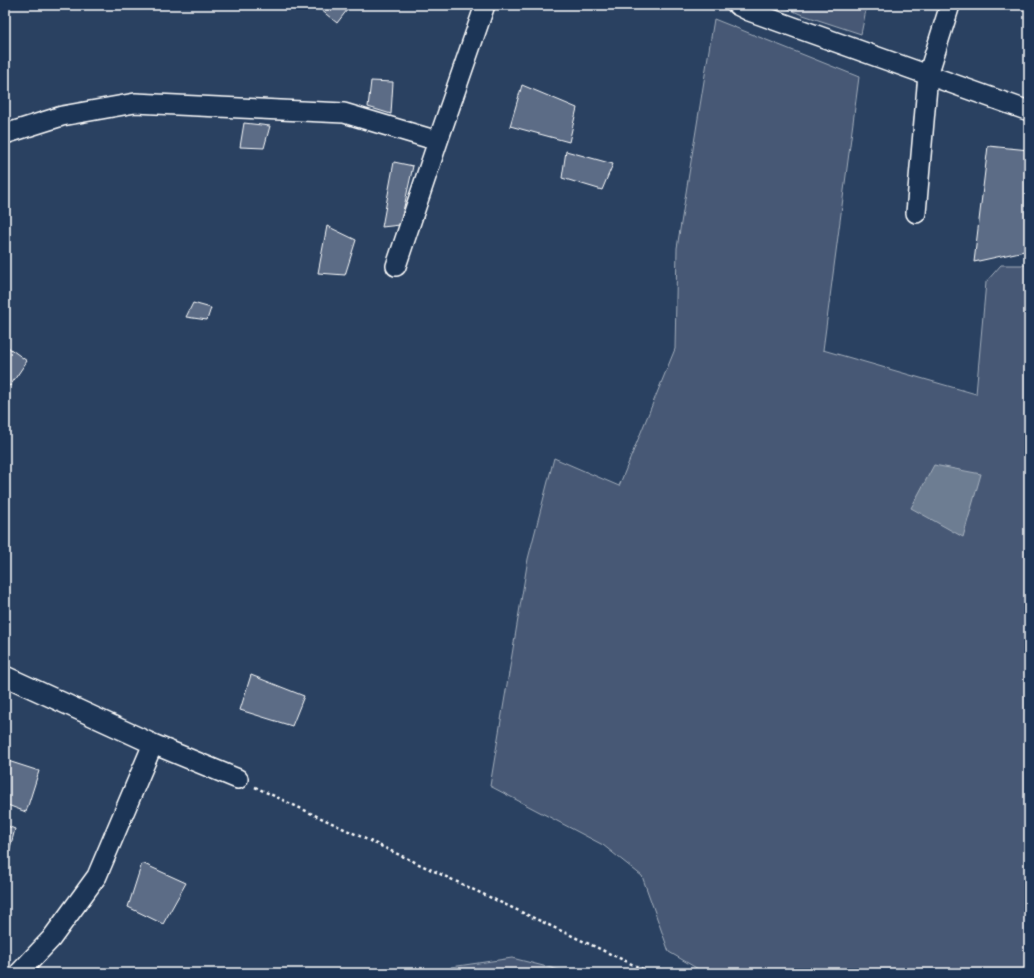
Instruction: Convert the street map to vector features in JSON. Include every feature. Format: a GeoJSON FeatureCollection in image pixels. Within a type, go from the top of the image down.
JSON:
{"type":"FeatureCollection","features":[{"type":"Feature","properties":{"kind":"street"},"geometry":{"type":"LineString","coordinates":[[396,266],[485,5]]}},
{"type":"Feature","properties":{"kind":"street"},"geometry":{"type":"LineString","coordinates":[[737,5],[749,11],[1029,110]]}},
{"type":"Feature","properties":{"kind":"street"},"geometry":{"type":"LineString","coordinates":[[916,213],[928,75],[950,5]]}},
{"type":"Feature","properties":{"kind":"street"},"geometry":{"type":"LineString","coordinates":[[5,134],[62,116],[135,103],[344,113],[438,141]]}},
{"type":"Feature","properties":{"kind":"street"},"geometry":{"type":"LineString","coordinates":[[5,676],[153,744],[238,779]]}},
{"type":"Feature","properties":{"kind":"street"},"geometry":{"type":"LineString","coordinates":[[19,973],[51,939],[97,876],[153,744]]}},
{"type":"Feature","properties":{"kind":"path"},"geometry":{"type":"LineString","coordinates":[[238,779],[651,973]]}},
{"type":"Feature","properties":{"kind":"shaded area"},"geometry":{"type":"Polygon","coordinates":[[[780,5],[867,5],[861,34],[800,14],[780,5]]]}},
{"type":"Feature","properties":{"kind":"shaded area"},"geometry":{"type":"Polygon","coordinates":[[[714,19],[859,77],[823,350],[976,394],[986,282],[1001,265],[1029,265],[1029,973],[705,973],[669,952],[642,876],[603,845],[490,786],[528,559],[554,458],[619,486],[675,349],[677,248],[714,19]]]}},
{"type":"Feature","properties":{"kind":"shaded area"},"geometry":{"type":"Polygon","coordinates":[[[934,465],[981,474],[963,537],[911,508],[934,465]]]}},
{"type":"Feature","properties":{"kind":"shaded area"},"geometry":{"type":"Polygon","coordinates":[[[512,958],[571,973],[448,973],[451,967],[512,958]]]}},
{"type":"Feature","properties":{"kind":"building"},"geometry":{"type":"Polygon","coordinates":[[[315,5],[351,5],[337,23],[315,5]]]}},
{"type":"Feature","properties":{"kind":"building"},"geometry":{"type":"Polygon","coordinates":[[[371,81],[393,82],[391,114],[368,107],[371,81]]]}},
{"type":"Feature","properties":{"kind":"building"},"geometry":{"type":"Polygon","coordinates":[[[522,85],[577,108],[569,142],[510,126],[522,85]]]}},
{"type":"Feature","properties":{"kind":"building"},"geometry":{"type":"Polygon","coordinates":[[[244,123],[270,126],[264,148],[240,147],[244,123]]]}},
{"type":"Feature","properties":{"kind":"building"},"geometry":{"type":"Polygon","coordinates":[[[988,146],[1029,150],[1029,250],[974,262],[988,146]]]}},
{"type":"Feature","properties":{"kind":"building"},"geometry":{"type":"Polygon","coordinates":[[[566,151],[613,164],[602,190],[562,178],[566,151]]]}},
{"type":"Feature","properties":{"kind":"building"},"geometry":{"type":"Polygon","coordinates":[[[394,162],[413,166],[400,225],[382,227],[394,162]]]}},
{"type":"Feature","properties":{"kind":"building"},"geometry":{"type":"Polygon","coordinates":[[[327,226],[356,240],[345,275],[318,273],[327,226]]]}},
{"type":"Feature","properties":{"kind":"building"},"geometry":{"type":"Polygon","coordinates":[[[193,303],[211,308],[207,320],[186,317],[193,303]]]}},
{"type":"Feature","properties":{"kind":"building"},"geometry":{"type":"Polygon","coordinates":[[[5,345],[27,361],[10,386],[5,383],[5,345]]]}},
{"type":"Feature","properties":{"kind":"building"},"geometry":{"type":"Polygon","coordinates":[[[251,675],[304,696],[292,726],[240,710],[251,675]]]}},
{"type":"Feature","properties":{"kind":"building"},"geometry":{"type":"Polygon","coordinates":[[[5,760],[39,771],[26,812],[5,804],[5,760]]]}},
{"type":"Feature","properties":{"kind":"building"},"geometry":{"type":"Polygon","coordinates":[[[5,825],[15,829],[5,867],[5,825]]]}},
{"type":"Feature","properties":{"kind":"building"},"geometry":{"type":"Polygon","coordinates":[[[142,863],[186,883],[163,924],[128,907],[142,863]]]}}]}
